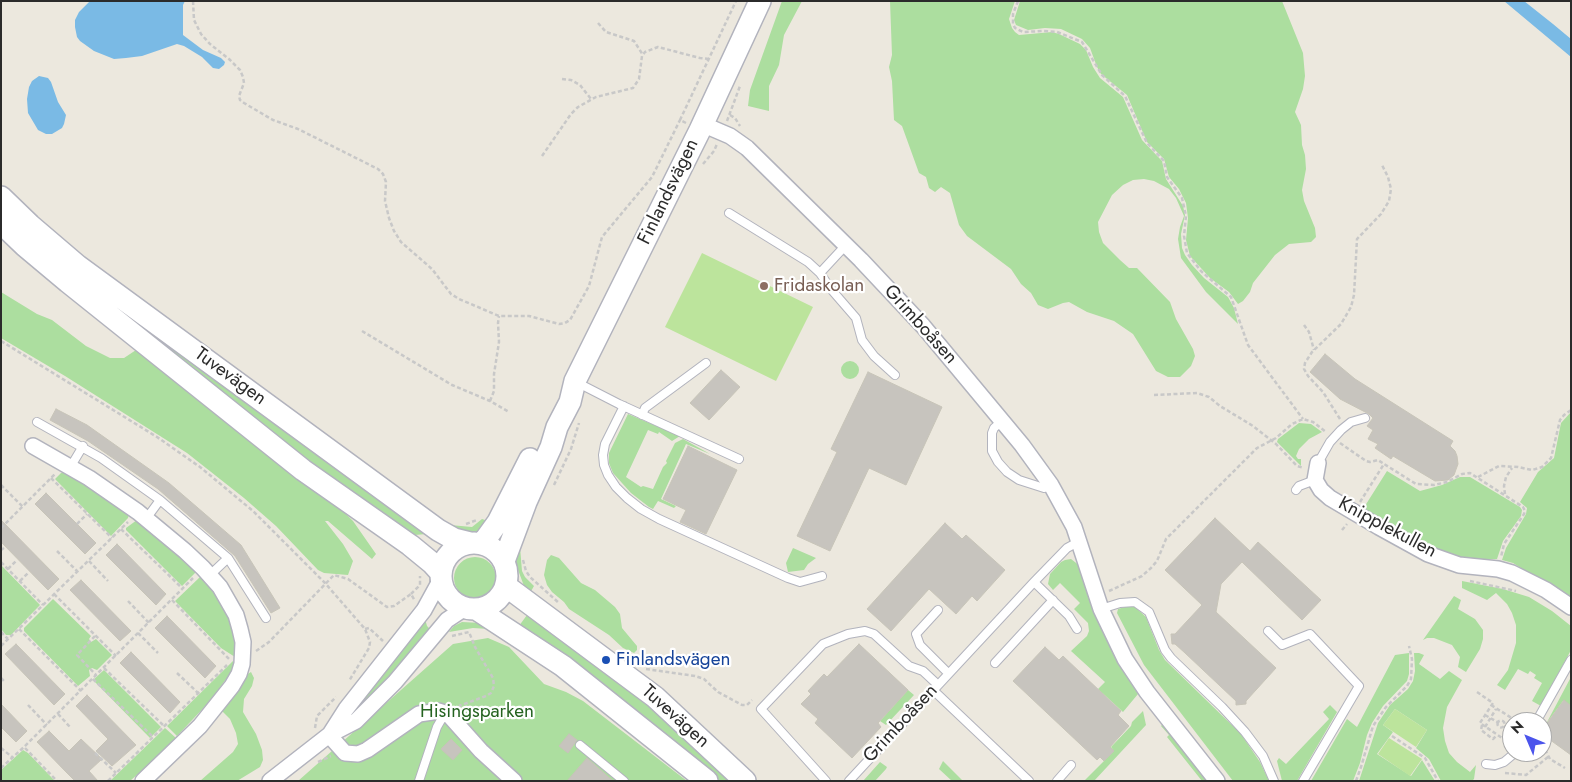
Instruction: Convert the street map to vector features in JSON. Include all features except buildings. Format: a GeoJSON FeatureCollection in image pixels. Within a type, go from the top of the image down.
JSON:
{"type":"FeatureCollection","features":[{"type":"Feature","properties":{"kind":"main road","name":"Finlandsvägen"},"geometry":{"type":"LineString","coordinates":[[513,558],[526,502],[551,447],[557,427],[570,402],[574,381],[693,123],[760,1]]}},
{"type":"Feature","properties":{"kind":"main road","name":"Tuvevägen"},"geometry":{"type":"LineString","coordinates":[[1,197],[78,266],[438,530],[454,539],[476,543],[513,558]]}},
{"type":"Feature","properties":{"kind":"main road","name":"Tuvevägen"},"geometry":{"type":"LineString","coordinates":[[1,223],[68,282],[303,470],[432,563],[441,576],[445,591],[454,602],[471,608],[564,666],[707,781]]}},
{"type":"Feature","properties":{"kind":"main road","name":"Finlandsvägen"},"geometry":{"type":"LineString","coordinates":[[476,543],[498,522],[560,397],[574,381]]}},
{"type":"Feature","properties":{"kind":"main road"},"geometry":{"type":"LineString","coordinates":[[441,576],[445,561],[453,551],[476,543]]}},
{"type":"Feature","properties":{"kind":"main road"},"geometry":{"type":"LineString","coordinates":[[471,608],[486,607],[502,595],[513,558]]}},
{"type":"Feature","properties":{"kind":"main road","name":"Tuvevägen"},"geometry":{"type":"LineString","coordinates":[[506,586],[654,697],[745,781]]}},
{"type":"Feature","properties":{"kind":"street","name":"Grimboåsen"},"geometry":{"type":"LineString","coordinates":[[693,123],[730,136],[747,148],[846,245],[923,326],[1002,421],[1051,485],[1074,527],[1101,609],[1125,659],[1138,679],[1216,781]]}},
{"type":"Feature","properties":{"kind":"street"},"geometry":{"type":"LineString","coordinates":[[34,446],[67,465],[142,515],[207,572],[220,587],[236,614],[243,656],[239,674],[214,710],[143,781]]}},
{"type":"Feature","properties":{"kind":"street"},"geometry":{"type":"LineString","coordinates":[[1315,480],[1318,463]]}},
{"type":"Feature","properties":{"kind":"street","name":"Knipplekullen"},"geometry":{"type":"LineString","coordinates":[[1315,480],[1321,490],[1330,498],[1428,554],[1460,565],[1498,569],[1530,582],[1571,607]]}},
{"type":"Feature","properties":{"kind":"street"},"geometry":{"type":"LineString","coordinates":[[270,781],[318,753],[346,709],[424,610],[441,576]]}},
{"type":"Feature","properties":{"kind":"street"},"geometry":{"type":"LineString","coordinates":[[329,735],[356,721],[395,682],[447,620],[471,608]]}},
{"type":"Feature","properties":{"kind":"street"},"geometry":{"type":"LineString","coordinates":[[329,735],[346,753],[358,754],[368,750],[419,714],[438,711],[448,714],[481,751],[514,781]]}},
{"type":"Feature","properties":{"kind":"lane"},"geometry":{"type":"LineString","coordinates":[[729,213],[808,262],[820,273],[830,288],[856,318],[862,340],[874,356],[895,375]]}},
{"type":"Feature","properties":{"kind":"lane"},"geometry":{"type":"LineString","coordinates":[[820,273],[846,245]]}},
{"type":"Feature","properties":{"kind":"lane"},"geometry":{"type":"LineString","coordinates":[[642,415],[645,408],[706,363]]}},
{"type":"Feature","properties":{"kind":"lane"},"geometry":{"type":"LineString","coordinates":[[574,381],[642,415],[739,459]]}},
{"type":"Feature","properties":{"kind":"lane"},"geometry":{"type":"LineString","coordinates":[[624,406],[605,444],[603,455],[608,475],[627,498],[658,519],[788,578],[800,582],[822,576]]}},
{"type":"Feature","properties":{"kind":"lane"},"geometry":{"type":"LineString","coordinates":[[1318,463],[1334,438],[1344,427],[1351,422],[1365,418]]}},
{"type":"Feature","properties":{"kind":"lane"},"geometry":{"type":"LineString","coordinates":[[1002,421],[994,428],[992,433],[992,451],[998,462],[1007,472],[1019,480],[1044,488],[1051,485]]}},
{"type":"Feature","properties":{"kind":"lane"},"geometry":{"type":"LineString","coordinates":[[37,422],[83,446],[160,500],[228,558],[266,618]]}},
{"type":"Feature","properties":{"kind":"lane"},"geometry":{"type":"LineString","coordinates":[[67,465],[83,446]]}},
{"type":"Feature","properties":{"kind":"lane"},"geometry":{"type":"LineString","coordinates":[[1296,490],[1298,486],[1315,480]]}},
{"type":"Feature","properties":{"kind":"lane"},"geometry":{"type":"LineString","coordinates":[[142,515],[160,500]]}},
{"type":"Feature","properties":{"kind":"lane","name":"Grimboåsen"},"geometry":{"type":"LineString","coordinates":[[849,781],[1034,582],[1067,548],[1080,541]]}},
{"type":"Feature","properties":{"kind":"lane"},"geometry":{"type":"LineString","coordinates":[[207,572],[228,558]]}},
{"type":"Feature","properties":{"kind":"lane"},"geometry":{"type":"LineString","coordinates":[[1034,582],[1072,619],[1077,630]]}},
{"type":"Feature","properties":{"kind":"lane"},"geometry":{"type":"LineString","coordinates":[[994,663],[1053,600]]}},
{"type":"Feature","properties":{"kind":"lane"},"geometry":{"type":"LineString","coordinates":[[1101,609],[1120,602],[1135,602],[1149,612],[1165,650],[1244,730],[1263,756],[1274,781]]}},
{"type":"Feature","properties":{"kind":"lane"},"geometry":{"type":"LineString","coordinates":[[938,610],[916,634],[920,645],[948,673]]}},
{"type":"Feature","properties":{"kind":"lane"},"geometry":{"type":"LineString","coordinates":[[826,781],[761,709],[823,644],[848,634],[865,631],[874,634],[909,666],[922,671],[935,687],[1029,781]]}},
{"type":"Feature","properties":{"kind":"lane"},"geometry":{"type":"LineString","coordinates":[[1268,631],[1282,645],[1310,634],[1359,686],[1303,781]]}},
{"type":"Feature","properties":{"kind":"lane"},"geometry":{"type":"LineString","coordinates":[[1542,712],[1571,660]]}},
{"type":"Feature","properties":{"kind":"lane"},"geometry":{"type":"LineString","coordinates":[[419,781],[437,727],[448,714]]}},
{"type":"Feature","properties":{"kind":"lane"},"geometry":{"type":"LineString","coordinates":[[580,744],[624,781]]}},
{"type":"Feature","properties":{"kind":"lane"},"geometry":{"type":"LineString","coordinates":[[1486,764],[1495,765],[1504,762]]}},
{"type":"Feature","properties":{"kind":"lane"},"geometry":{"type":"LineString","coordinates":[[1057,781],[1071,766]]}},
{"type":"Feature","properties":{"kind":"path"},"geometry":{"type":"LineString","coordinates":[[192,1],[194,20],[201,34],[229,59],[243,77],[244,82],[239,96],[240,100],[273,120],[298,129],[378,168],[386,182],[385,201],[394,231],[401,242],[432,269],[451,294],[499,316],[529,316],[559,324],[570,320],[589,286],[602,237],[652,177],[736,1]]}},
{"type":"Feature","properties":{"kind":"path"},"geometry":{"type":"LineString","coordinates":[[1018,1],[1013,14],[1012,24],[1015,28],[1023,32],[1043,30],[1057,32],[1082,42],[1102,75],[1125,96],[1147,144],[1164,161],[1167,177],[1182,198],[1186,216],[1184,236],[1187,253],[1202,271],[1231,297],[1248,345],[1303,419],[1313,422],[1366,461],[1378,460],[1416,484],[1434,486],[1462,474],[1470,473],[1523,507],[1524,514],[1504,544],[1498,569]]}},
{"type":"Feature","properties":{"kind":"path"},"geometry":{"type":"LineString","coordinates":[[598,23],[606,32],[634,41],[643,56]]}},
{"type":"Feature","properties":{"kind":"path"},"geometry":{"type":"LineString","coordinates":[[542,156],[571,114],[591,99],[633,88],[639,79],[645,52],[658,47],[709,59]]}},
{"type":"Feature","properties":{"kind":"path"},"geometry":{"type":"LineString","coordinates":[[562,79],[572,80],[580,85],[591,99]]}},
{"type":"Feature","properties":{"kind":"path"},"geometry":{"type":"LineString","coordinates":[[680,120],[693,123]]}},
{"type":"Feature","properties":{"kind":"path"},"geometry":{"type":"LineString","coordinates":[[1344,427],[1324,392],[1304,369],[1305,363],[1314,350],[1341,324],[1351,307],[1354,295],[1357,239],[1382,214],[1389,201],[1392,189],[1382,165]]}},
{"type":"Feature","properties":{"kind":"path"},"geometry":{"type":"LineString","coordinates":[[490,401],[494,391],[494,374],[499,342],[499,316]]}},
{"type":"Feature","properties":{"kind":"path"},"geometry":{"type":"LineString","coordinates":[[1304,325],[1309,332],[1314,350]]}},
{"type":"Feature","properties":{"kind":"path"},"geometry":{"type":"LineString","coordinates":[[362,331],[452,385],[490,401],[509,412]]}},
{"type":"Feature","properties":{"kind":"path"},"geometry":{"type":"LineString","coordinates":[[1,341],[158,437],[200,467],[253,511],[325,583],[364,628],[370,642],[369,648],[348,683]]}},
{"type":"Feature","properties":{"kind":"path"},"geometry":{"type":"LineString","coordinates":[[1154,395],[1204,394],[1253,426],[1271,440],[1299,467],[1302,468],[1318,463]]}},
{"type":"Feature","properties":{"kind":"path"},"geometry":{"type":"LineString","coordinates":[[1478,477],[1498,466],[1537,470],[1546,464],[1553,453],[1560,420],[1571,410]]}},
{"type":"Feature","properties":{"kind":"path"},"geometry":{"type":"LineString","coordinates":[[1106,592],[1142,576],[1157,561],[1166,539],[1172,532],[1254,451],[1276,438],[1292,424],[1303,419]]}},
{"type":"Feature","properties":{"kind":"path"},"geometry":{"type":"LineString","coordinates":[[1342,530],[1384,464]]}},
{"type":"Feature","properties":{"kind":"path"},"geometry":{"type":"LineString","coordinates":[[1,528],[61,468],[67,465]]}},
{"type":"Feature","properties":{"kind":"path"},"geometry":{"type":"LineString","coordinates":[[1506,495],[1504,486],[1506,477],[1512,468]]}},
{"type":"Feature","properties":{"kind":"path"},"geometry":{"type":"LineString","coordinates":[[51,478],[112,538]]}},
{"type":"Feature","properties":{"kind":"path"},"geometry":{"type":"LineString","coordinates":[[1,485],[23,507]]}},
{"type":"Feature","properties":{"kind":"path"},"geometry":{"type":"LineString","coordinates":[[77,524],[87,514]]}},
{"type":"Feature","properties":{"kind":"path"},"geometry":{"type":"LineString","coordinates":[[1,646],[121,529],[142,515]]}},
{"type":"Feature","properties":{"kind":"path"},"geometry":{"type":"LineString","coordinates":[[121,529],[183,589]]}},
{"type":"Feature","properties":{"kind":"path"},"geometry":{"type":"LineString","coordinates":[[57,551],[78,572]]}},
{"type":"Feature","properties":{"kind":"path"},"geometry":{"type":"LineString","coordinates":[[513,558],[523,563],[530,577],[564,609]]}},
{"type":"Feature","properties":{"kind":"path"},"geometry":{"type":"LineString","coordinates":[[8,569],[16,561]]}},
{"type":"Feature","properties":{"kind":"path"},"geometry":{"type":"LineString","coordinates":[[89,561],[108,581]]}},
{"type":"Feature","properties":{"kind":"path"},"geometry":{"type":"LineString","coordinates":[[1,562],[43,605]]}},
{"type":"Feature","properties":{"kind":"path"},"geometry":{"type":"LineString","coordinates":[[20,581],[29,572]]}},
{"type":"Feature","properties":{"kind":"path"},"geometry":{"type":"LineString","coordinates":[[1,768],[47,725],[183,589],[207,572]]}},
{"type":"Feature","properties":{"kind":"path"},"geometry":{"type":"LineString","coordinates":[[243,656],[252,653],[269,642],[334,575],[348,579],[387,607],[394,606],[411,594],[417,605],[424,610]]}},
{"type":"Feature","properties":{"kind":"path"},"geometry":{"type":"LineString","coordinates":[[54,594],[116,656]]}},
{"type":"Feature","properties":{"kind":"path"},"geometry":{"type":"LineString","coordinates":[[108,781],[230,660],[172,600]]}},
{"type":"Feature","properties":{"kind":"path"},"geometry":{"type":"LineString","coordinates":[[128,601],[149,623]]}},
{"type":"Feature","properties":{"kind":"path"},"geometry":{"type":"LineString","coordinates":[[364,628],[369,628],[385,642]]}},
{"type":"Feature","properties":{"kind":"path"},"geometry":{"type":"LineString","coordinates":[[19,629],[81,690]]}},
{"type":"Feature","properties":{"kind":"path"},"geometry":{"type":"LineString","coordinates":[[439,629],[448,636],[469,632],[475,647],[493,678],[494,686],[491,693],[453,708],[448,714]]}},
{"type":"Feature","properties":{"kind":"path"},"geometry":{"type":"LineString","coordinates":[[1,632],[8,639]]}},
{"type":"Feature","properties":{"kind":"path"},"geometry":{"type":"LineString","coordinates":[[138,633],[158,653]]}},
{"type":"Feature","properties":{"kind":"path"},"geometry":{"type":"LineString","coordinates":[[95,636],[77,655],[96,675]]}},
{"type":"Feature","properties":{"kind":"path"},"geometry":{"type":"LineString","coordinates":[[1356,781],[1362,767],[1373,726],[1386,707],[1408,686],[1411,679],[1412,659],[1409,646]]}},
{"type":"Feature","properties":{"kind":"path"},"geometry":{"type":"LineString","coordinates":[[104,668],[164,726]]}},
{"type":"Feature","properties":{"kind":"path"},"geometry":{"type":"LineString","coordinates":[[642,669],[652,668],[695,676],[704,679],[718,692],[742,705],[747,705],[752,700]]}},
{"type":"Feature","properties":{"kind":"path"},"geometry":{"type":"LineString","coordinates":[[178,673],[198,693]]}},
{"type":"Feature","properties":{"kind":"path"},"geometry":{"type":"LineString","coordinates":[[1,678],[5,682]]}},
{"type":"Feature","properties":{"kind":"path"},"geometry":{"type":"LineString","coordinates":[[93,679],[153,738]]}},
{"type":"Feature","properties":{"kind":"path"},"geometry":{"type":"LineString","coordinates":[[1477,692],[1493,703],[1480,723],[1502,738]]}},
{"type":"Feature","properties":{"kind":"path"},"geometry":{"type":"LineString","coordinates":[[318,753],[308,739],[315,728],[317,716],[338,696]]}},
{"type":"Feature","properties":{"kind":"path"},"geometry":{"type":"LineString","coordinates":[[1491,705],[1502,712]]}},
{"type":"Feature","properties":{"kind":"path"},"geometry":{"type":"LineString","coordinates":[[28,706],[47,725]]}},
{"type":"Feature","properties":{"kind":"path"},"geometry":{"type":"LineString","coordinates":[[1485,715],[1491,718],[1498,723],[1499,727],[1493,739],[1481,730],[1491,718],[1496,709]]}},
{"type":"Feature","properties":{"kind":"path"},"geometry":{"type":"LineString","coordinates":[[58,714],[70,726]]}},
{"type":"Feature","properties":{"kind":"path"},"geometry":{"type":"LineString","coordinates":[[1498,723],[1502,722]]}},
{"type":"Feature","properties":{"kind":"path"},"geometry":{"type":"LineString","coordinates":[[1392,736],[1425,758],[1438,781]]}},
{"type":"Feature","properties":{"kind":"path"},"geometry":{"type":"LineString","coordinates":[[24,747],[56,781]]}},
{"type":"Feature","properties":{"kind":"path"},"geometry":{"type":"LineString","coordinates":[[1,748],[12,757]]}},
{"type":"Feature","properties":{"kind":"path"},"geometry":{"type":"LineString","coordinates":[[95,753],[116,773]]}},
{"type":"Feature","properties":{"kind":"path"},"geometry":{"type":"LineString","coordinates":[[1552,760],[1565,768]]}},
{"type":"Feature","properties":{"kind":"path"},"geometry":{"type":"LineString","coordinates":[[1495,765],[1505,773],[1526,775],[1542,762]]}},
{"type":"Feature","properties":{"kind":"green space"},"geometry":{"type":"Polygon","coordinates":[[[782,1],[802,1],[784,35],[779,65],[769,86],[769,111],[748,106],[750,90],[782,1]]]}},
{"type":"Feature","properties":{"kind":"green space"},"geometry":{"type":"Polygon","coordinates":[[[890,1],[1015,1],[1009,19],[1015,32],[1019,35],[1052,32],[1080,44],[1086,50],[1100,78],[1123,97],[1142,140],[1162,161],[1166,179],[1183,206],[1185,215],[1181,234],[1182,248],[1185,255],[1204,278],[1228,297],[1234,308],[1238,324],[1206,292],[1181,258],[1178,239],[1184,216],[1176,198],[1169,189],[1154,181],[1144,179],[1133,180],[1123,185],[1112,195],[1098,222],[1099,232],[1103,243],[1120,260],[1129,268],[1137,268],[1170,302],[1176,319],[1195,356],[1191,366],[1180,377],[1168,377],[1156,371],[1133,334],[1114,321],[1087,312],[1069,302],[1048,309],[1038,305],[1031,293],[1021,284],[1011,269],[967,236],[959,225],[950,193],[941,187],[935,192],[929,188],[926,177],[919,173],[902,126],[894,120],[892,81],[889,67],[892,55],[890,1]]]}},
{"type":"Feature","properties":{"kind":"green space"},"geometry":{"type":"Polygon","coordinates":[[[1020,1],[1282,1],[1303,53],[1305,76],[1303,89],[1295,112],[1301,125],[1302,145],[1305,155],[1306,169],[1302,190],[1304,201],[1315,228],[1316,237],[1311,242],[1289,244],[1275,255],[1253,283],[1250,292],[1238,304],[1229,292],[1210,278],[1190,256],[1186,240],[1188,218],[1186,203],[1179,189],[1169,177],[1164,159],[1147,142],[1127,95],[1101,74],[1090,48],[1082,39],[1061,29],[1028,30],[1016,25],[1014,20],[1020,1]]]}},
{"type":"Feature","properties":{"kind":"green space"},"geometry":{"type":"Polygon","coordinates":[[[702,253],[813,307],[776,381],[665,327],[702,253]]]}},
{"type":"Feature","properties":{"kind":"green space"},"geometry":{"type":"Polygon","coordinates":[[[1,292],[37,314],[52,320],[86,346],[110,358],[124,358],[139,348],[338,506],[353,521],[376,554],[372,559],[328,521],[325,521],[343,544],[353,561],[348,575],[324,573],[318,570],[276,526],[187,453],[1,338],[1,292]]]}},
{"type":"Feature","properties":{"kind":"green space"},"geometry":{"type":"Polygon","coordinates":[[[130,317],[322,456],[337,469],[339,467],[426,534],[415,535],[410,540],[239,407],[130,317]]]}},
{"type":"Feature","properties":{"kind":"green space"},"geometry":{"type":"Polygon","coordinates":[[[850,361],[856,364],[859,370],[856,376],[850,379],[844,376],[841,370],[844,364],[850,361]]]}},
{"type":"Feature","properties":{"kind":"green space"},"geometry":{"type":"Polygon","coordinates":[[[1571,412],[1571,599],[1513,563],[1502,560],[1506,548],[1526,514],[1527,508],[1520,502],[1538,472],[1554,458],[1561,423],[1571,412]]]}},
{"type":"Feature","properties":{"kind":"green space"},"geometry":{"type":"Polygon","coordinates":[[[628,414],[680,436],[672,441],[659,432],[658,434],[648,430],[626,477],[641,487],[653,489],[675,443],[683,439],[710,454],[686,444],[661,499],[676,506],[674,508],[658,501],[653,509],[649,507],[631,493],[613,473],[609,463],[609,453],[628,414]]]}},
{"type":"Feature","properties":{"kind":"green space"},"geometry":{"type":"Polygon","coordinates":[[[1299,423],[1311,424],[1322,432],[1309,439],[1299,449],[1296,456],[1298,459],[1301,459],[1301,466],[1277,442],[1278,439],[1299,423]]]}},
{"type":"Feature","properties":{"kind":"green space"},"geometry":{"type":"Polygon","coordinates":[[[67,471],[129,514],[128,518],[111,536],[55,479],[61,473],[67,471]]]}},
{"type":"Feature","properties":{"kind":"green space"},"geometry":{"type":"Polygon","coordinates":[[[1387,471],[1420,491],[1442,485],[1460,477],[1470,477],[1520,507],[1522,510],[1521,516],[1503,541],[1497,559],[1467,560],[1434,550],[1363,509],[1387,471]]]}},
{"type":"Feature","properties":{"kind":"green space"},"geometry":{"type":"Polygon","coordinates":[[[482,519],[488,521],[478,532],[471,534],[465,535],[450,525],[472,527],[482,519]]]}},
{"type":"Feature","properties":{"kind":"green space"},"geometry":{"type":"Polygon","coordinates":[[[137,520],[195,569],[195,573],[182,586],[126,530],[137,520]]]}},
{"type":"Feature","properties":{"kind":"green space"},"geometry":{"type":"Polygon","coordinates":[[[520,547],[522,571],[534,586],[530,593],[524,586],[514,559],[520,547]]]}},
{"type":"Feature","properties":{"kind":"green space"},"geometry":{"type":"Polygon","coordinates":[[[793,548],[816,558],[804,570],[788,572],[786,563],[793,548]]]}},
{"type":"Feature","properties":{"kind":"green space"},"geometry":{"type":"Polygon","coordinates":[[[551,555],[559,558],[581,583],[595,590],[615,607],[620,614],[622,628],[637,646],[637,650],[634,653],[623,648],[609,635],[569,609],[552,592],[547,585],[544,575],[547,560],[551,555]]]}},
{"type":"Feature","properties":{"kind":"green space"},"geometry":{"type":"Polygon","coordinates":[[[479,557],[487,560],[493,566],[496,578],[493,590],[487,596],[471,599],[463,596],[457,590],[454,574],[457,566],[463,560],[479,557]]]}},
{"type":"Feature","properties":{"kind":"green space"},"geometry":{"type":"Polygon","coordinates":[[[1071,559],[1080,566],[1096,614],[1107,639],[1138,694],[1123,712],[1098,689],[1105,682],[1071,651],[1087,636],[1089,631],[1088,623],[1074,609],[1080,603],[1060,583],[1053,590],[1048,584],[1050,574],[1061,562],[1071,559]]]}},
{"type":"Feature","properties":{"kind":"green space"},"geometry":{"type":"Polygon","coordinates":[[[1,565],[40,605],[11,635],[6,635],[1,629],[1,565]]]}},
{"type":"Feature","properties":{"kind":"green space"},"geometry":{"type":"Polygon","coordinates":[[[200,577],[212,587],[228,611],[237,637],[235,657],[221,648],[175,601],[200,577]]]}},
{"type":"Feature","properties":{"kind":"green space"},"geometry":{"type":"Polygon","coordinates":[[[1462,581],[1503,589],[1529,597],[1552,611],[1571,626],[1571,650],[1541,706],[1532,701],[1542,683],[1534,678],[1536,675],[1530,671],[1528,674],[1518,669],[1505,690],[1497,685],[1508,670],[1516,643],[1516,625],[1512,613],[1507,604],[1496,593],[1487,600],[1462,588],[1462,581]]]}},
{"type":"Feature","properties":{"kind":"green space"},"geometry":{"type":"Polygon","coordinates":[[[1454,596],[1461,600],[1458,609],[1475,619],[1483,630],[1480,649],[1466,672],[1458,667],[1460,657],[1452,645],[1434,638],[1423,640],[1454,596]]]}},
{"type":"Feature","properties":{"kind":"green space"},"geometry":{"type":"Polygon","coordinates":[[[53,599],[91,636],[89,639],[91,642],[96,639],[112,655],[97,670],[92,668],[89,670],[90,676],[78,686],[24,631],[24,628],[53,599]]]}},
{"type":"Feature","properties":{"kind":"green space"},"geometry":{"type":"Polygon","coordinates":[[[1128,606],[1135,607],[1146,617],[1165,660],[1241,734],[1260,762],[1269,781],[1233,781],[1144,665],[1117,613],[1118,609],[1128,606]]]}},
{"type":"Feature","properties":{"kind":"green space"},"geometry":{"type":"Polygon","coordinates":[[[527,615],[638,693],[733,781],[720,781],[661,733],[516,630],[527,615]]]}},
{"type":"Feature","properties":{"kind":"green space"},"geometry":{"type":"Polygon","coordinates":[[[425,619],[430,629],[397,669],[347,719],[425,619]]]}},
{"type":"Feature","properties":{"kind":"green space"},"geometry":{"type":"Polygon","coordinates":[[[462,622],[481,623],[489,629],[473,628],[449,632],[454,626],[462,622]]]}},
{"type":"Feature","properties":{"kind":"green space","name":"Hisingsparken"},"geometry":{"type":"Polygon","coordinates":[[[488,638],[509,647],[544,684],[583,701],[687,781],[298,781],[453,644],[488,638]]]}},
{"type":"Feature","properties":{"kind":"green space"},"geometry":{"type":"Polygon","coordinates":[[[1409,653],[1407,681],[1383,706],[1372,723],[1353,781],[1311,781],[1347,719],[1357,727],[1395,655],[1409,653]]]}},
{"type":"Feature","properties":{"kind":"green space"},"geometry":{"type":"Polygon","coordinates":[[[1414,653],[1424,655],[1419,664],[1440,679],[1449,671],[1462,680],[1447,707],[1443,728],[1449,753],[1457,762],[1470,772],[1476,765],[1472,781],[1441,781],[1429,759],[1416,748],[1427,730],[1395,709],[1383,725],[1393,732],[1377,754],[1411,776],[1422,760],[1435,781],[1359,781],[1378,723],[1390,705],[1408,689],[1413,681],[1415,671],[1414,653]]]}},
{"type":"Feature","properties":{"kind":"green space"},"geometry":{"type":"Polygon","coordinates":[[[233,661],[233,668],[211,700],[177,736],[167,726],[233,661]]]}},
{"type":"Feature","properties":{"kind":"green space"},"geometry":{"type":"Polygon","coordinates":[[[104,670],[161,727],[150,738],[93,680],[104,670]]]}},
{"type":"Feature","properties":{"kind":"green space"},"geometry":{"type":"Polygon","coordinates":[[[251,672],[254,678],[252,686],[244,699],[243,712],[256,734],[262,750],[263,760],[260,767],[237,781],[200,781],[233,752],[238,744],[230,719],[222,711],[232,699],[246,675],[251,672]]]}},
{"type":"Feature","properties":{"kind":"green space"},"geometry":{"type":"Polygon","coordinates":[[[1571,677],[1571,706],[1563,701],[1552,716],[1571,677]]]}},
{"type":"Feature","properties":{"kind":"green space"},"geometry":{"type":"Polygon","coordinates":[[[908,690],[914,695],[886,725],[880,721],[908,690]]]}},
{"type":"Feature","properties":{"kind":"green space"},"geometry":{"type":"Polygon","coordinates":[[[1330,705],[1337,712],[1297,781],[1282,781],[1277,761],[1279,758],[1286,764],[1329,719],[1323,712],[1330,705]]]}},
{"type":"Feature","properties":{"kind":"green space"},"geometry":{"type":"Polygon","coordinates":[[[1395,709],[1427,730],[1416,747],[1383,725],[1395,709]]]}},
{"type":"Feature","properties":{"kind":"green space"},"geometry":{"type":"Polygon","coordinates":[[[1143,711],[1146,725],[1094,781],[1084,781],[1114,751],[1111,747],[1143,711]]]}},
{"type":"Feature","properties":{"kind":"green space"},"geometry":{"type":"Polygon","coordinates":[[[1163,724],[1208,781],[1202,781],[1167,737],[1169,735],[1161,726],[1163,724]]]}},
{"type":"Feature","properties":{"kind":"green space"},"geometry":{"type":"Polygon","coordinates":[[[165,728],[176,738],[130,781],[110,781],[165,728]]]}},
{"type":"Feature","properties":{"kind":"green space"},"geometry":{"type":"Polygon","coordinates":[[[1389,738],[1422,759],[1410,776],[1378,754],[1389,738]]]}},
{"type":"Feature","properties":{"kind":"green space"},"geometry":{"type":"Polygon","coordinates":[[[23,750],[55,781],[1,781],[1,770],[23,750]]]}},
{"type":"Feature","properties":{"kind":"green space"},"geometry":{"type":"Polygon","coordinates":[[[943,761],[963,781],[952,781],[939,769],[943,761]]]}},
{"type":"Feature","properties":{"kind":"green space"},"geometry":{"type":"Polygon","coordinates":[[[880,762],[887,767],[886,769],[875,781],[863,781],[880,762]]]}},
{"type":"Feature","properties":{"kind":"water"},"geometry":{"type":"Polygon","coordinates":[[[90,1],[185,1],[183,5],[183,35],[203,50],[221,58],[225,62],[224,65],[219,69],[213,68],[202,57],[177,44],[142,56],[126,58],[114,59],[94,51],[80,41],[75,27],[75,20],[79,12],[90,1]]]}},
{"type":"Feature","properties":{"kind":"water"},"geometry":{"type":"Polygon","coordinates":[[[1504,1],[1524,1],[1571,39],[1571,57],[1504,1]]]}},
{"type":"Feature","properties":{"kind":"water"},"geometry":{"type":"Polygon","coordinates":[[[39,76],[48,78],[51,82],[58,102],[66,115],[62,128],[52,134],[46,134],[38,130],[28,113],[27,99],[29,87],[32,81],[39,76]]]}},
{"type":"Feature","properties":{"kind":"place","name":"Fridaskolan"},"geometry":{"type":"Point","coordinates":[764,286]}},
{"type":"Feature","properties":{"kind":"place","name":"Finlandsvägen"},"geometry":{"type":"Point","coordinates":[606,660]}}]}
